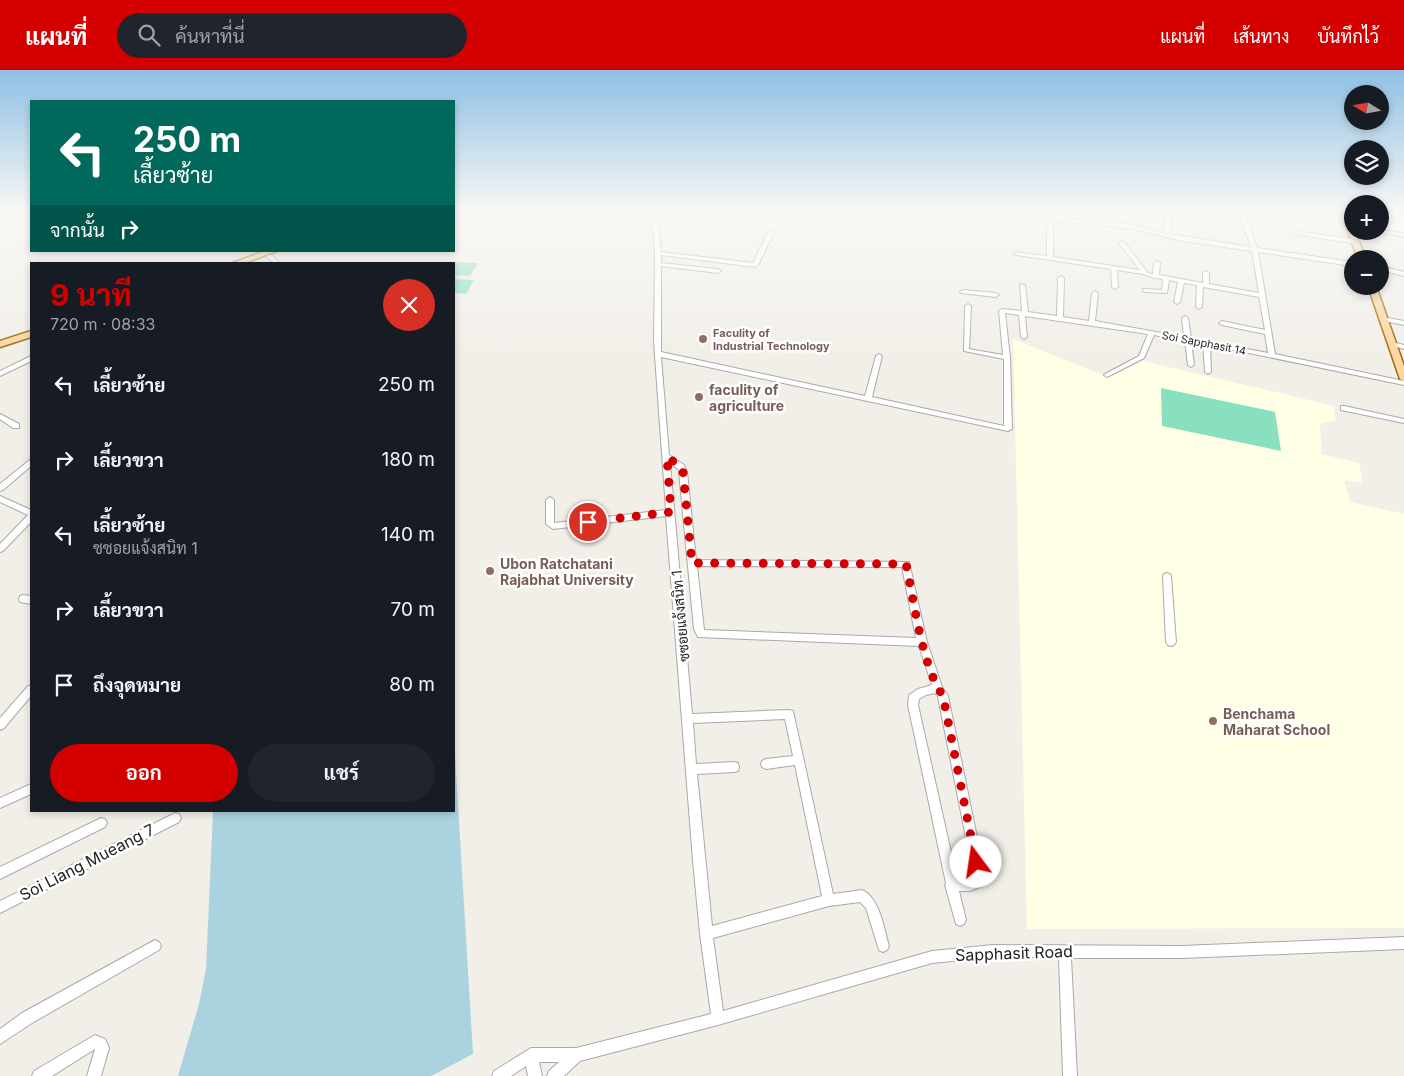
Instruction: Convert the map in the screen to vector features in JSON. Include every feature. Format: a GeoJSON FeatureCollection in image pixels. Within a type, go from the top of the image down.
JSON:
{"type":"FeatureCollection","features":[{"type":"Feature","properties":{"kind":"main road"},"geometry":{"type":"LineString","coordinates":[[1375,295],[1404,381]]}},
{"type":"Feature","properties":{"kind":"main road"},"geometry":{"type":"LineString","coordinates":[[0,339],[30,329]]}},
{"type":"Feature","properties":{"kind":"main road"},"geometry":{"type":"LineString","coordinates":[[0,344],[30,334]]}},
{"type":"Feature","properties":{"kind":"street","name":"ซซอยแจ้งสนิท 1"},"geometry":{"type":"LineString","coordinates":[[658,260],[659,354],[671,512],[706,934],[718,1019]]}},
{"type":"Feature","properties":{"kind":"street"},"geometry":{"type":"LineString","coordinates":[[714,260],[755,265],[757,260]]}},
{"type":"Feature","properties":{"kind":"street"},"geometry":{"type":"LineString","coordinates":[[1056,260],[1143,272],[1156,277],[1181,282],[1263,296]]}},
{"type":"Feature","properties":{"kind":"street"},"geometry":{"type":"LineString","coordinates":[[1134,260],[1143,272]]}},
{"type":"Feature","properties":{"kind":"street"},"geometry":{"type":"LineString","coordinates":[[1257,260],[1272,357]]}},
{"type":"Feature","properties":{"kind":"street"},"geometry":{"type":"LineString","coordinates":[[1324,260],[1344,263]]}},
{"type":"Feature","properties":{"kind":"street"},"geometry":{"type":"LineString","coordinates":[[1156,277],[1157,263]]}},
{"type":"Feature","properties":{"kind":"street"},"geometry":{"type":"LineString","coordinates":[[658,264],[718,271]]}},
{"type":"Feature","properties":{"kind":"street"},"geometry":{"type":"LineString","coordinates":[[1114,269],[1115,288]]}},
{"type":"Feature","properties":{"kind":"street"},"geometry":{"type":"LineString","coordinates":[[1389,270],[1404,274]]}},
{"type":"Feature","properties":{"kind":"street"},"geometry":{"type":"LineString","coordinates":[[1199,307],[1206,273]]}},
{"type":"Feature","properties":{"kind":"street"},"geometry":{"type":"LineString","coordinates":[[1060,316],[1061,278]]}},
{"type":"Feature","properties":{"kind":"street"},"geometry":{"type":"LineString","coordinates":[[1145,290],[1165,292],[1166,279]]}},
{"type":"Feature","properties":{"kind":"street"},"geometry":{"type":"LineString","coordinates":[[1177,302],[1181,282]]}},
{"type":"Feature","properties":{"kind":"street"},"geometry":{"type":"LineString","coordinates":[[1022,285],[1024,337]]}},
{"type":"Feature","properties":{"kind":"street"},"geometry":{"type":"LineString","coordinates":[[963,292],[996,296]]}},
{"type":"Feature","properties":{"kind":"street"},"geometry":{"type":"LineString","coordinates":[[1092,321],[1095,293]]}},
{"type":"Feature","properties":{"kind":"street"},"geometry":{"type":"LineString","coordinates":[[659,354],[1008,429],[1007,358],[966,350],[968,306]]}},
{"type":"Feature","properties":{"kind":"street","name":"Soi Sapphasit 14"},"geometry":{"type":"LineString","coordinates":[[1007,358],[1002,311],[1092,321],[1404,381]]}},
{"type":"Feature","properties":{"kind":"street"},"geometry":{"type":"LineString","coordinates":[[1185,318],[1191,365]]}},
{"type":"Feature","properties":{"kind":"street"},"geometry":{"type":"LineString","coordinates":[[1382,318],[1404,323]]}},
{"type":"Feature","properties":{"kind":"street"},"geometry":{"type":"LineString","coordinates":[[1222,324],[1268,333]]}},
{"type":"Feature","properties":{"kind":"street"},"geometry":{"type":"LineString","coordinates":[[1107,375],[1142,357],[1152,332]]}},
{"type":"Feature","properties":{"kind":"street"},"geometry":{"type":"LineString","coordinates":[[1206,342],[1208,372]]}},
{"type":"Feature","properties":{"kind":"street"},"geometry":{"type":"LineString","coordinates":[[1392,344],[1404,346]]}},
{"type":"Feature","properties":{"kind":"street"},"geometry":{"type":"LineString","coordinates":[[868,399],[879,356]]}},
{"type":"Feature","properties":{"kind":"street"},"geometry":{"type":"LineString","coordinates":[[0,374],[30,359]]}},
{"type":"Feature","properties":{"kind":"street"},"geometry":{"type":"LineString","coordinates":[[1344,408],[1404,421]]}},
{"type":"Feature","properties":{"kind":"street"},"geometry":{"type":"LineString","coordinates":[[0,416],[16,426]]}},
{"type":"Feature","properties":{"kind":"street"},"geometry":{"type":"LineString","coordinates":[[667,457],[681,467],[683,472],[701,634],[922,642]]}},
{"type":"Feature","properties":{"kind":"street"},"geometry":{"type":"LineString","coordinates":[[0,488],[30,463]]}},
{"type":"Feature","properties":{"kind":"street"},"geometry":{"type":"LineString","coordinates":[[0,499],[30,512]]}},
{"type":"Feature","properties":{"kind":"street"},"geometry":{"type":"LineString","coordinates":[[550,500],[550,524],[553,526],[671,512]]}},
{"type":"Feature","properties":{"kind":"street"},"geometry":{"type":"LineString","coordinates":[[0,549],[30,518]]}},
{"type":"Feature","properties":{"kind":"street"},"geometry":{"type":"LineString","coordinates":[[692,563],[906,564],[922,642],[938,689],[943,696],[980,881],[970,885],[951,885]]}},
{"type":"Feature","properties":{"kind":"street"},"geometry":{"type":"LineString","coordinates":[[1167,576],[1171,642]]}},
{"type":"Feature","properties":{"kind":"street"},"geometry":{"type":"LineString","coordinates":[[938,689],[929,689],[917,694],[913,698],[913,705],[960,920]]}},
{"type":"Feature","properties":{"kind":"street"},"geometry":{"type":"LineString","coordinates":[[0,725],[30,690]]}},
{"type":"Feature","properties":{"kind":"street"},"geometry":{"type":"LineString","coordinates":[[689,719],[789,714],[830,900]]}},
{"type":"Feature","properties":{"kind":"street"},"geometry":{"type":"LineString","coordinates":[[766,764],[799,760]]}},
{"type":"Feature","properties":{"kind":"street"},"geometry":{"type":"LineString","coordinates":[[693,769],[734,767]]}},
{"type":"Feature","properties":{"kind":"street"},"geometry":{"type":"LineString","coordinates":[[0,803],[30,789]]}},
{"type":"Feature","properties":{"kind":"street","name":"Soi Liang Mueang 7"},"geometry":{"type":"LineString","coordinates":[[0,907],[175,818]]}},
{"type":"Feature","properties":{"kind":"street"},"geometry":{"type":"LineString","coordinates":[[0,873],[101,823]]}},
{"type":"Feature","properties":{"kind":"street"},"geometry":{"type":"LineString","coordinates":[[706,934],[830,900],[855,896],[868,900],[882,946]]}},
{"type":"Feature","properties":{"kind":"street","name":"Sapphasit Road"},"geometry":{"type":"LineString","coordinates":[[531,1056],[576,1055],[718,1019],[932,957],[993,951],[1182,952],[1404,943]]}},
{"type":"Feature","properties":{"kind":"street"},"geometry":{"type":"LineString","coordinates":[[0,1037],[28,1018],[155,946]]}},
{"type":"Feature","properties":{"kind":"street"},"geometry":{"type":"LineString","coordinates":[[1065,951],[1070,1076]]}},
{"type":"Feature","properties":{"kind":"street"},"geometry":{"type":"LineString","coordinates":[[39,1076],[95,1042],[100,1044],[102,1048],[94,1076]]}},
{"type":"Feature","properties":{"kind":"street"},"geometry":{"type":"LineString","coordinates":[[554,1076],[576,1055]]}},
{"type":"Feature","properties":{"kind":"street"},"geometry":{"type":"LineString","coordinates":[[499,1076],[531,1056],[535,1076]]}},
{"type":"Feature","properties":{"kind":"shaded area","name":"Benchama Maharat School"},"geometry":{"type":"Polygon","coordinates":[[[1013,339],[1108,377],[1143,361],[1334,407],[1335,420],[1320,424],[1322,454],[1359,463],[1363,483],[1344,480],[1350,502],[1404,514],[1404,928],[1027,929],[1013,339]]]}},
{"type":"Feature","properties":{"kind":"green space"},"geometry":{"type":"Polygon","coordinates":[[[455,262],[478,263],[470,276],[455,275],[455,262]]]}},
{"type":"Feature","properties":{"kind":"green space"},"geometry":{"type":"Polygon","coordinates":[[[455,279],[474,280],[466,294],[455,293],[455,279]]]}},
{"type":"Feature","properties":{"kind":"green space"},"geometry":{"type":"Polygon","coordinates":[[[1161,388],[1275,412],[1281,451],[1162,426],[1161,388]]]}},
{"type":"Feature","properties":{"kind":"water"},"geometry":{"type":"Polygon","coordinates":[[[455,755],[473,1054],[431,1076],[178,1076],[199,1004],[206,969],[213,812],[455,812],[455,755]]]}},
{"type":"Feature","properties":{"kind":"place","name":"Faculity of Industrial Technology"},"geometry":{"type":"Point","coordinates":[703,339]}},
{"type":"Feature","properties":{"kind":"place","name":"faculity of agriculture"},"geometry":{"type":"Point","coordinates":[699,397]}},
{"type":"Feature","properties":{"kind":"place","name":"Ubon Ratchatani Rajabhat University"},"geometry":{"type":"Point","coordinates":[490,571]}},
{"type":"Feature","properties":{"kind":"place","name":"Benchama Maharat School"},"geometry":{"type":"Point","coordinates":[1213,721]}},
{"type":"Feature","properties":{"kind":"route"},"geometry":{"type":"LineString","coordinates":[[588,522],[671,512],[667,457],[681,467],[683,472],[692,563],[906,564],[922,642],[938,689],[943,696],[954,761],[960,780],[976,862]]}}]}
